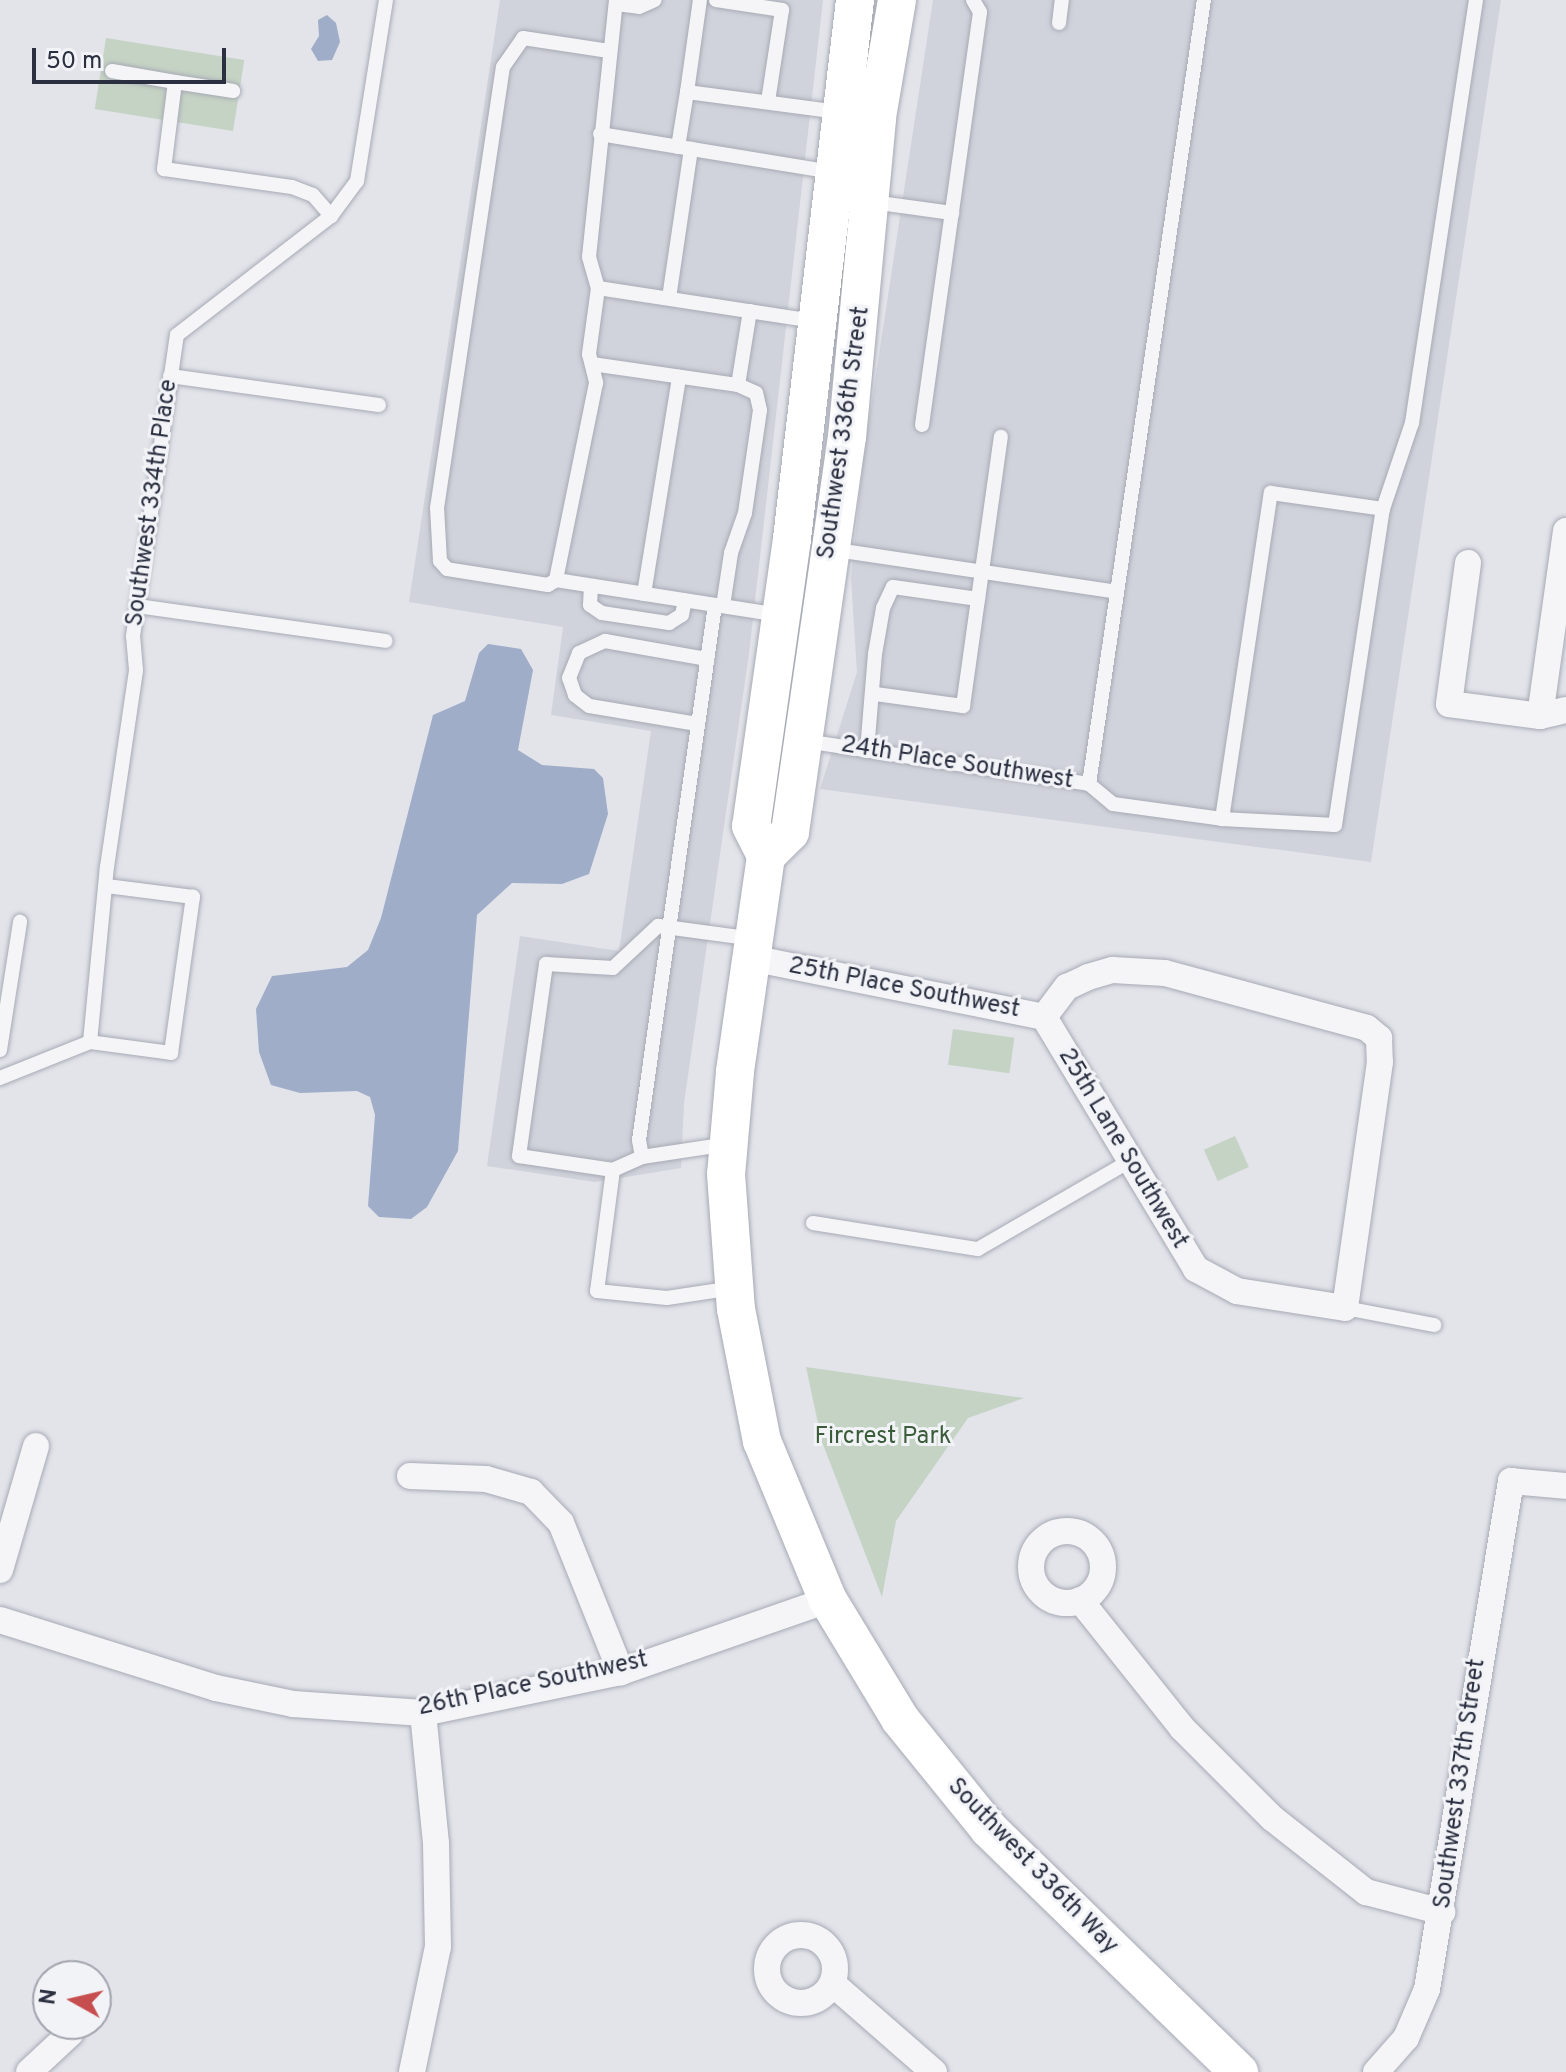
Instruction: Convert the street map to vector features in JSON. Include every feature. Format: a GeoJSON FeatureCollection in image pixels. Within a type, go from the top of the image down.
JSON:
{"type":"FeatureCollection","features":[{"type":"Feature","properties":{"kind":"main road","name":"Southwest 336th Street"},"geometry":{"type":"LineString","coordinates":[[783,738],[780,615],[819,322],[833,172],[855,0]]}},
{"type":"Feature","properties":{"kind":"main road","name":"Southwest 336th Street"},"geometry":{"type":"LineString","coordinates":[[828,1600],[762,1441],[734,1288],[728,1144],[766,856],[751,826],[783,738],[830,549],[847,437],[872,202],[877,117],[897,0]]}},
{"type":"Feature","properties":{"kind":"main road"},"geometry":{"type":"LineString","coordinates":[[819,322],[842,345],[832,419],[847,437]]}},
{"type":"Feature","properties":{"kind":"main road","name":"Southwest 336th Way"},"geometry":{"type":"LineString","coordinates":[[828,1600],[900,1719],[958,1794],[1239,2072]]}},
{"type":"Feature","properties":{"kind":"street"},"geometry":{"type":"LineString","coordinates":[[1540,716],[1566,531]]}},
{"type":"Feature","properties":{"kind":"street"},"geometry":{"type":"LineString","coordinates":[[1468,563],[1449,704],[1540,716],[1566,710]]}},
{"type":"Feature","properties":{"kind":"street","name":"25th Place Southwest"},"geometry":{"type":"LineString","coordinates":[[753,949],[1044,1017],[1067,987],[1113,970],[1196,979],[1374,1033],[1380,1062],[1345,1308]]}},
{"type":"Feature","properties":{"kind":"street","name":"25th Lane Southwest"},"geometry":{"type":"LineString","coordinates":[[1044,1017],[1175,1241],[1208,1279],[1237,1291],[1345,1308]]}},
{"type":"Feature","properties":{"kind":"street"},"geometry":{"type":"LineString","coordinates":[[0,1570],[36,1446]]}},
{"type":"Feature","properties":{"kind":"street"},"geometry":{"type":"LineString","coordinates":[[410,1476],[486,1479],[531,1492],[561,1523],[621,1672]]}},
{"type":"Feature","properties":{"kind":"street","name":"Southwest 337th Street"},"geometry":{"type":"LineString","coordinates":[[1376,2072],[1406,2038],[1427,1989],[1442,1912],[1488,1597],[1511,1481],[1566,1486]]}},
{"type":"Feature","properties":{"kind":"street","name":"26th Place Southwest"},"geometry":{"type":"LineString","coordinates":[[0,1620],[216,1688],[293,1704],[423,1713],[621,1672],[828,1600]]}},
{"type":"Feature","properties":{"kind":"street"},"geometry":{"type":"LineString","coordinates":[[1080,1600],[1182,1728],[1272,1818],[1366,1892],[1442,1912]]}},
{"type":"Feature","properties":{"kind":"street"},"geometry":{"type":"LineString","coordinates":[[412,2072],[438,1947],[436,1843],[423,1713]]}},
{"type":"Feature","properties":{"kind":"street"},"geometry":{"type":"LineString","coordinates":[[833,1984],[934,2072]]}},
{"type":"Feature","properties":{"kind":"street"},"geometry":{"type":"LineString","coordinates":[[29,2072],[63,2040]]}},
{"type":"Feature","properties":{"kind":"lane","name":"Southwest 334th Place"},"geometry":{"type":"LineString","coordinates":[[90,1042],[136,670],[137,606],[177,335],[331,216],[357,181],[364,162],[386,0]]}},
{"type":"Feature","properties":{"kind":"lane"},"geometry":{"type":"LineString","coordinates":[[556,580],[572,491],[581,474],[589,435],[596,383],[592,364],[598,288],[589,257],[616,2],[639,7],[655,0]]}},
{"type":"Feature","properties":{"kind":"lane"},"geometry":{"type":"LineString","coordinates":[[669,298],[687,92],[700,0]]}},
{"type":"Feature","properties":{"kind":"lane"},"geometry":{"type":"LineString","coordinates":[[716,0],[782,10],[768,102]]}},
{"type":"Feature","properties":{"kind":"lane"},"geometry":{"type":"LineString","coordinates":[[1059,23],[1062,0]]}},
{"type":"Feature","properties":{"kind":"lane"},"geometry":{"type":"LineString","coordinates":[[1089,784],[1204,0]]}},
{"type":"Feature","properties":{"kind":"lane"},"geometry":{"type":"LineString","coordinates":[[1222,819],[1271,493],[1383,509],[1412,423],[1476,0]]}},
{"type":"Feature","properties":{"kind":"lane"},"geometry":{"type":"LineString","coordinates":[[922,425],[977,6]]}},
{"type":"Feature","properties":{"kind":"lane"},"geometry":{"type":"LineString","coordinates":[[609,51],[523,38],[503,67],[437,508],[440,561],[447,569],[548,585],[556,580],[780,615]]}},
{"type":"Feature","properties":{"kind":"lane"},"geometry":{"type":"LineString","coordinates":[[112,71],[233,91]]}},
{"type":"Feature","properties":{"kind":"lane"},"geometry":{"type":"LineString","coordinates":[[175,82],[164,169],[292,187],[313,195],[331,216]]}},
{"type":"Feature","properties":{"kind":"lane"},"geometry":{"type":"LineString","coordinates":[[687,92],[840,112]]}},
{"type":"Feature","properties":{"kind":"lane"},"geometry":{"type":"LineString","coordinates":[[600,134],[833,172]]}},
{"type":"Feature","properties":{"kind":"lane"},"geometry":{"type":"LineString","coordinates":[[872,202],[952,213]]}},
{"type":"Feature","properties":{"kind":"lane"},"geometry":{"type":"LineString","coordinates":[[598,288],[819,322]]}},
{"type":"Feature","properties":{"kind":"lane"},"geometry":{"type":"LineString","coordinates":[[738,385],[750,311]]}},
{"type":"Feature","properties":{"kind":"lane"},"geometry":{"type":"LineString","coordinates":[[592,364],[738,385],[756,393],[760,410],[745,513],[731,553],[707,659],[639,1140],[642,1157]]}},
{"type":"Feature","properties":{"kind":"lane"},"geometry":{"type":"LineString","coordinates":[[170,376],[379,405]]}},
{"type":"Feature","properties":{"kind":"lane"},"geometry":{"type":"LineString","coordinates":[[644,594],[679,377]]}},
{"type":"Feature","properties":{"kind":"lane"},"geometry":{"type":"LineString","coordinates":[[875,694],[963,706],[1001,437]]}},
{"type":"Feature","properties":{"kind":"lane","name":"24th Place Southwest"},"geometry":{"type":"LineString","coordinates":[[783,738],[1089,784],[1113,804],[1222,819],[1335,825],[1383,509]]}},
{"type":"Feature","properties":{"kind":"lane"},"geometry":{"type":"LineString","coordinates":[[830,549],[1117,592]]}},
{"type":"Feature","properties":{"kind":"lane"},"geometry":{"type":"LineString","coordinates":[[591,586],[590,605],[602,613],[669,623],[682,615],[685,600]]}},
{"type":"Feature","properties":{"kind":"lane"},"geometry":{"type":"LineString","coordinates":[[867,751],[875,694],[875,654],[883,608],[893,587],[978,599]]}},
{"type":"Feature","properties":{"kind":"lane"},"geometry":{"type":"LineString","coordinates":[[137,606],[386,641]]}},
{"type":"Feature","properties":{"kind":"lane"},"geometry":{"type":"LineString","coordinates":[[697,724],[589,706],[575,695],[569,678],[579,653],[595,642],[707,659]]}},
{"type":"Feature","properties":{"kind":"lane"},"geometry":{"type":"LineString","coordinates":[[0,1078],[90,1042],[171,1053],[193,897],[107,886]]}},
{"type":"Feature","properties":{"kind":"lane"},"geometry":{"type":"LineString","coordinates":[[0,1050],[20,922]]}},
{"type":"Feature","properties":{"kind":"lane"},"geometry":{"type":"LineString","coordinates":[[728,1144],[642,1157],[613,1170],[519,1156],[546,964],[613,968],[653,930],[669,927],[753,949]]}},
{"type":"Feature","properties":{"kind":"lane"},"geometry":{"type":"LineString","coordinates":[[813,1223],[978,1249],[1128,1162]]}},
{"type":"Feature","properties":{"kind":"lane"},"geometry":{"type":"LineString","coordinates":[[613,1170],[597,1291],[667,1298],[734,1288]]}},
{"type":"Feature","properties":{"kind":"lane"},"geometry":{"type":"LineString","coordinates":[[1345,1308],[1434,1325]]}},
{"type":"Feature","properties":{"kind":"shaded area"},"geometry":{"type":"Polygon","coordinates":[[[500,0],[823,0],[749,654],[684,1103],[681,1168],[595,1182],[487,1166],[520,936],[619,951],[651,731],[551,715],[563,627],[409,602],[500,0]]]}},
{"type":"Feature","properties":{"kind":"shaded area"},"geometry":{"type":"Polygon","coordinates":[[[933,0],[1501,0],[1371,862],[820,789],[857,672],[851,578],[863,460],[933,0]]]}},
{"type":"Feature","properties":{"kind":"green space"},"geometry":{"type":"Polygon","coordinates":[[[106,38],[244,60],[233,131],[95,109],[106,38]]]}},
{"type":"Feature","properties":{"kind":"green space"},"geometry":{"type":"Polygon","coordinates":[[[953,1029],[1014,1038],[1009,1073],[948,1065],[953,1029]]]}},
{"type":"Feature","properties":{"kind":"green space"},"geometry":{"type":"Polygon","coordinates":[[[1235,1136],[1249,1167],[1218,1181],[1204,1150],[1235,1136]]]}},
{"type":"Feature","properties":{"kind":"green space","name":"Fircrest Park"},"geometry":{"type":"Polygon","coordinates":[[[806,1367],[1024,1398],[968,1418],[896,1521],[882,1597],[822,1442],[806,1367]]]}},
{"type":"Feature","properties":{"kind":"water"},"geometry":{"type":"Polygon","coordinates":[[[327,15],[336,23],[340,42],[332,60],[318,61],[311,49],[319,36],[318,20],[327,15]]]}},
{"type":"Feature","properties":{"kind":"water"},"geometry":{"type":"Polygon","coordinates":[[[488,644],[521,649],[533,670],[518,750],[542,765],[594,769],[603,778],[608,814],[589,874],[562,884],[512,883],[477,915],[458,1151],[427,1207],[411,1219],[379,1217],[368,1206],[375,1115],[370,1097],[357,1091],[300,1093],[271,1085],[259,1052],[256,1009],[272,976],[347,967],[368,950],[381,918],[433,715],[465,701],[479,653],[488,644]]]}}]}
